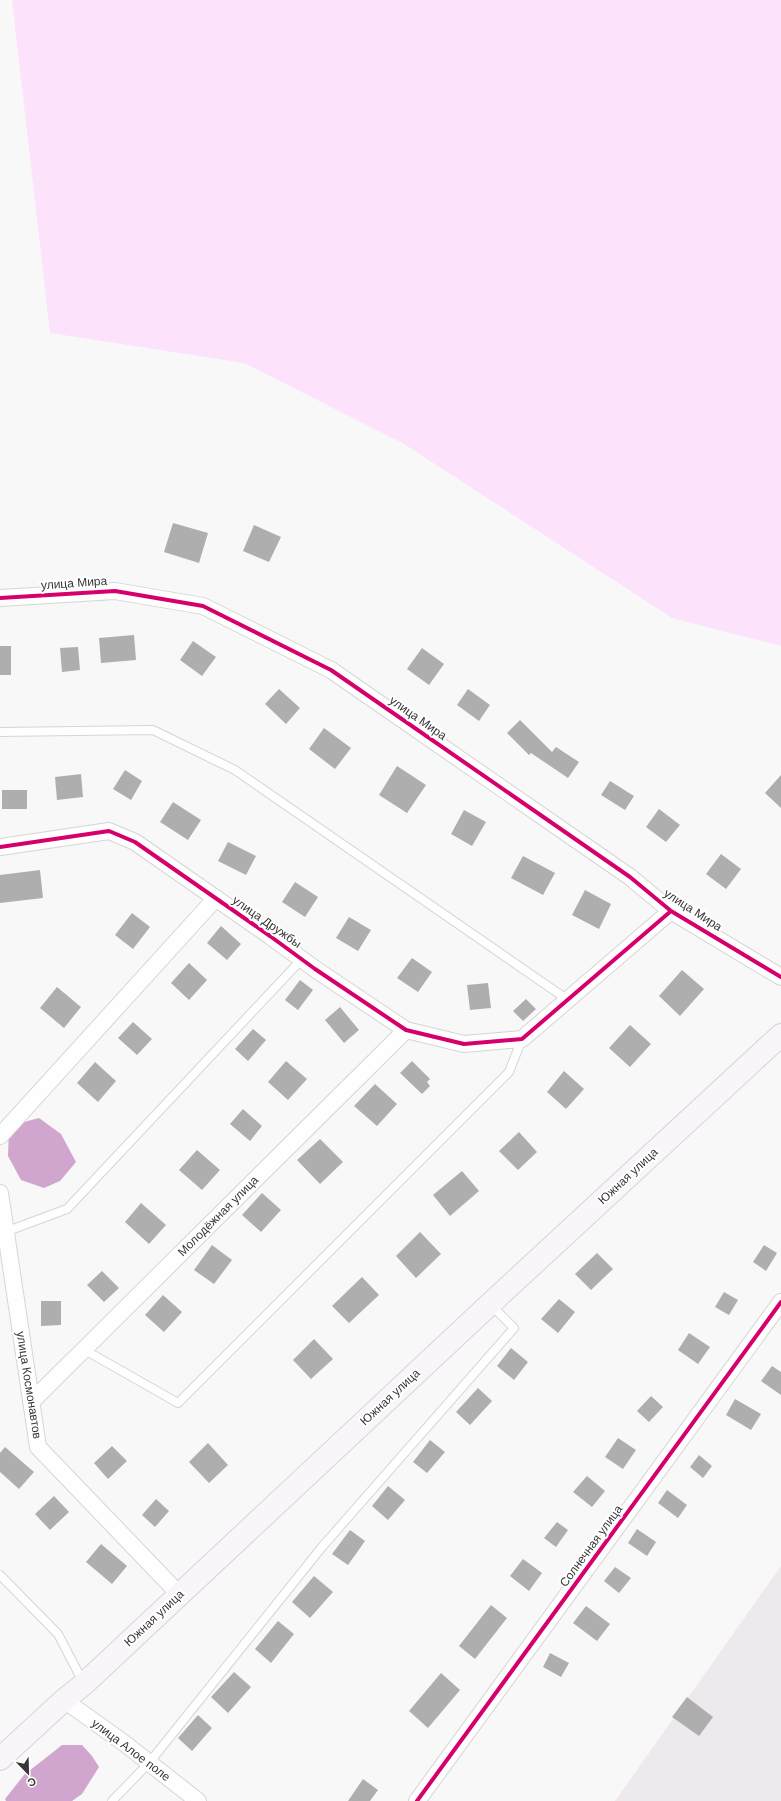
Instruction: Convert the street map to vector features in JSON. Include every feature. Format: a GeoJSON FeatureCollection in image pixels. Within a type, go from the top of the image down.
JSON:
{"type":"FeatureCollection","features":[{"type":"Feature","properties":{"kind":"main road","name":"Южная улица"},"geometry":{"type":"LineString","coordinates":[[0,1759],[64,1700],[84,1684],[490,1304],[781,1035]]}},
{"type":"Feature","properties":{"kind":"street","name":"улица Мира"},"geometry":{"type":"LineString","coordinates":[[0,598],[115,591],[203,606],[331,670],[630,877],[671,911],[781,977]]}},
{"type":"Feature","properties":{"kind":"street","name":"улица Дружбы"},"geometry":{"type":"LineString","coordinates":[[0,847],[109,831],[135,842],[406,1030],[464,1044],[522,1039]]}},
{"type":"Feature","properties":{"kind":"street"},"geometry":{"type":"LineString","coordinates":[[0,1136],[216,898]]}},
{"type":"Feature","properties":{"kind":"street"},"geometry":{"type":"LineString","coordinates":[[522,1039],[671,911]]}},
{"type":"Feature","properties":{"kind":"street","name":"Молодёжная улица"},"geometry":{"type":"LineString","coordinates":[[31,1402],[406,1030]]}},
{"type":"Feature","properties":{"kind":"street","name":"улица Космонавтов"},"geometry":{"type":"LineString","coordinates":[[0,1193],[38,1446],[180,1594]]}},
{"type":"Feature","properties":{"kind":"street","name":"Солнечная улица"},"geometry":{"type":"LineString","coordinates":[[417,1801],[781,1302]]}},
{"type":"Feature","properties":{"kind":"street","name":"улица Алое поле"},"geometry":{"type":"LineString","coordinates":[[64,1700],[198,1801]]}},
{"type":"Feature","properties":{"kind":"lane"},"geometry":{"type":"LineString","coordinates":[[0,732],[153,730],[235,770],[568,1000]]}},
{"type":"Feature","properties":{"kind":"lane"},"geometry":{"type":"LineString","coordinates":[[5,1232],[67,1209],[302,959]]}},
{"type":"Feature","properties":{"kind":"lane"},"geometry":{"type":"LineString","coordinates":[[84,1349],[178,1403],[509,1072],[522,1039]]}},
{"type":"Feature","properties":{"kind":"lane"},"geometry":{"type":"LineString","coordinates":[[112,1801],[149,1763],[322,1547],[514,1328],[490,1304]]}},
{"type":"Feature","properties":{"kind":"lane"},"geometry":{"type":"LineString","coordinates":[[0,1575],[58,1634],[84,1684]]}},
{"type":"Feature","properties":{"kind":"shaded area"},"geometry":{"type":"Polygon","coordinates":[[[12,0],[781,0],[781,646],[672,618],[404,444],[244,363],[50,333],[12,0]]]}},
{"type":"Feature","properties":{"kind":"shaded area"},"geometry":{"type":"Polygon","coordinates":[[[39,1118],[61,1134],[76,1162],[60,1181],[44,1188],[21,1180],[8,1156],[9,1126],[39,1118]]]}},
{"type":"Feature","properties":{"kind":"shaded area"},"geometry":{"type":"Polygon","coordinates":[[[781,1566],[781,1801],[615,1801],[781,1566]]]}},
{"type":"Feature","properties":{"kind":"shaded area"},"geometry":{"type":"Polygon","coordinates":[[[62,1745],[82,1745],[99,1767],[82,1794],[72,1801],[6,1801],[5,1799],[24,1775],[62,1745]]]}},
{"type":"Feature","properties":{"kind":"building"},"geometry":{"type":"Polygon","coordinates":[[[173,523],[208,533],[199,563],[164,552],[173,523]]]}},
{"type":"Feature","properties":{"kind":"building"},"geometry":{"type":"Polygon","coordinates":[[[254,525],[281,537],[269,562],[243,551],[254,525]]]}},
{"type":"Feature","properties":{"kind":"building"},"geometry":{"type":"Polygon","coordinates":[[[134,635],[136,660],[101,663],[99,638],[134,635]]]}},
{"type":"Feature","properties":{"kind":"building"},"geometry":{"type":"Polygon","coordinates":[[[193,641],[216,657],[202,676],[180,660],[193,641]]]}},
{"type":"Feature","properties":{"kind":"building"},"geometry":{"type":"Polygon","coordinates":[[[0,646],[11,646],[11,675],[0,675],[0,646]]]}},
{"type":"Feature","properties":{"kind":"building"},"geometry":{"type":"Polygon","coordinates":[[[78,647],[80,670],[62,672],[60,648],[78,647]]]}},
{"type":"Feature","properties":{"kind":"building"},"geometry":{"type":"Polygon","coordinates":[[[422,648],[444,664],[429,685],[407,669],[422,648]]]}},
{"type":"Feature","properties":{"kind":"building"},"geometry":{"type":"Polygon","coordinates":[[[279,689],[300,708],[286,724],[265,704],[279,689]]]}},
{"type":"Feature","properties":{"kind":"building"},"geometry":{"type":"Polygon","coordinates":[[[468,689],[490,705],[479,721],[457,705],[468,689]]]}},
{"type":"Feature","properties":{"kind":"building"},"geometry":{"type":"Polygon","coordinates":[[[520,720],[552,752],[556,747],[579,762],[568,778],[531,753],[529,755],[507,733],[520,720]]]}},
{"type":"Feature","properties":{"kind":"building"},"geometry":{"type":"Polygon","coordinates":[[[324,728],[351,748],[335,769],[309,749],[324,728]]]}},
{"type":"Feature","properties":{"kind":"building"},"geometry":{"type":"Polygon","coordinates":[[[397,766],[426,785],[407,813],[379,795],[397,766]]]}},
{"type":"Feature","properties":{"kind":"building"},"geometry":{"type":"Polygon","coordinates":[[[125,770],[142,781],[131,800],[113,789],[125,770]]]}},
{"type":"Feature","properties":{"kind":"building"},"geometry":{"type":"Polygon","coordinates":[[[81,774],[83,797],[57,800],[55,777],[81,774]]]}},
{"type":"Feature","properties":{"kind":"building"},"geometry":{"type":"Polygon","coordinates":[[[781,775],[781,808],[765,793],[781,775]]]}},
{"type":"Feature","properties":{"kind":"building"},"geometry":{"type":"Polygon","coordinates":[[[610,781],[634,796],[625,810],[601,795],[610,781]]]}},
{"type":"Feature","properties":{"kind":"building"},"geometry":{"type":"Polygon","coordinates":[[[2,790],[27,790],[27,809],[2,809],[2,790]]]}},
{"type":"Feature","properties":{"kind":"building"},"geometry":{"type":"Polygon","coordinates":[[[173,802],[201,820],[188,840],[160,822],[173,802]]]}},
{"type":"Feature","properties":{"kind":"building"},"geometry":{"type":"Polygon","coordinates":[[[659,809],[680,825],[666,842],[646,827],[659,809]]]}},
{"type":"Feature","properties":{"kind":"building"},"geometry":{"type":"Polygon","coordinates":[[[464,810],[486,822],[472,846],[451,834],[464,810]]]}},
{"type":"Feature","properties":{"kind":"building"},"geometry":{"type":"Polygon","coordinates":[[[228,842],[256,856],[246,875],[218,861],[228,842]]]}},
{"type":"Feature","properties":{"kind":"building"},"geometry":{"type":"Polygon","coordinates":[[[721,854],[741,869],[726,889],[706,874],[721,854]]]}},
{"type":"Feature","properties":{"kind":"building"},"geometry":{"type":"Polygon","coordinates":[[[523,856],[555,873],[543,895],[511,878],[523,856]]]}},
{"type":"Feature","properties":{"kind":"building"},"geometry":{"type":"Polygon","coordinates":[[[40,870],[43,898],[0,903],[0,875],[40,870]]]}},
{"type":"Feature","properties":{"kind":"building"},"geometry":{"type":"Polygon","coordinates":[[[295,882],[318,897],[305,917],[282,902],[295,882]]]}},
{"type":"Feature","properties":{"kind":"building"},"geometry":{"type":"Polygon","coordinates":[[[585,890],[611,904],[599,929],[572,915],[585,890]]]}},
{"type":"Feature","properties":{"kind":"building"},"geometry":{"type":"Polygon","coordinates":[[[132,913],[150,927],[133,949],[115,935],[132,913]]]}},
{"type":"Feature","properties":{"kind":"building"},"geometry":{"type":"Polygon","coordinates":[[[349,917],[371,930],[358,951],[336,938],[349,917]]]}},
{"type":"Feature","properties":{"kind":"building"},"geometry":{"type":"Polygon","coordinates":[[[221,926],[241,944],[227,960],[207,943],[221,926]]]}},
{"type":"Feature","properties":{"kind":"building"},"geometry":{"type":"Polygon","coordinates":[[[412,958],[432,972],[418,992],[397,978],[412,958]]]}},
{"type":"Feature","properties":{"kind":"building"},"geometry":{"type":"Polygon","coordinates":[[[189,963],[207,980],[189,1000],[171,983],[189,963]]]}},
{"type":"Feature","properties":{"kind":"building"},"geometry":{"type":"Polygon","coordinates":[[[682,970],[704,989],[680,1016],[659,996],[682,970]]]}},
{"type":"Feature","properties":{"kind":"building"},"geometry":{"type":"Polygon","coordinates":[[[300,980],[313,990],[298,1010],[285,1000],[300,980]]]}},
{"type":"Feature","properties":{"kind":"building"},"geometry":{"type":"Polygon","coordinates":[[[488,983],[491,1008],[470,1010],[467,985],[488,983]]]}},
{"type":"Feature","properties":{"kind":"building"},"geometry":{"type":"Polygon","coordinates":[[[57,987],[81,1007],[64,1028],[40,1008],[57,987]]]}},
{"type":"Feature","properties":{"kind":"building"},"geometry":{"type":"Polygon","coordinates":[[[526,999],[536,1009],[523,1021],[513,1011],[526,999]]]}},
{"type":"Feature","properties":{"kind":"building"},"geometry":{"type":"Polygon","coordinates":[[[340,1007],[359,1030],[344,1043],[325,1020],[340,1007]]]}},
{"type":"Feature","properties":{"kind":"building"},"geometry":{"type":"Polygon","coordinates":[[[133,1022],[152,1039],[137,1055],[118,1038],[133,1022]]]}},
{"type":"Feature","properties":{"kind":"building"},"geometry":{"type":"Polygon","coordinates":[[[630,1025],[651,1044],[630,1067],[609,1048],[630,1025]]]}},
{"type":"Feature","properties":{"kind":"building"},"geometry":{"type":"Polygon","coordinates":[[[253,1029],[266,1040],[248,1061],[235,1049],[253,1029]]]}},
{"type":"Feature","properties":{"kind":"building"},"geometry":{"type":"Polygon","coordinates":[[[286,1061],[307,1079],[288,1100],[268,1082],[286,1061]]]}},
{"type":"Feature","properties":{"kind":"building"},"geometry":{"type":"Polygon","coordinates":[[[412,1061],[430,1079],[427,1082],[430,1086],[422,1094],[400,1073],[412,1061]]]}},
{"type":"Feature","properties":{"kind":"building"},"geometry":{"type":"Polygon","coordinates":[[[95,1062],[116,1081],[98,1102],[77,1083],[95,1062]]]}},
{"type":"Feature","properties":{"kind":"building"},"geometry":{"type":"Polygon","coordinates":[[[564,1071],[584,1089],[566,1109],[547,1092],[564,1071]]]}},
{"type":"Feature","properties":{"kind":"building"},"geometry":{"type":"Polygon","coordinates":[[[375,1084],[397,1104],[377,1126],[354,1106],[375,1084]]]}},
{"type":"Feature","properties":{"kind":"building"},"geometry":{"type":"Polygon","coordinates":[[[243,1109],[262,1126],[250,1141],[230,1124],[243,1109]]]}},
{"type":"Feature","properties":{"kind":"building"},"geometry":{"type":"Polygon","coordinates":[[[519,1132],[537,1152],[518,1170],[499,1151],[519,1132]]]}},
{"type":"Feature","properties":{"kind":"building"},"geometry":{"type":"Polygon","coordinates":[[[320,1139],[343,1162],[320,1184],[297,1160],[320,1139]]]}},
{"type":"Feature","properties":{"kind":"building"},"geometry":{"type":"Polygon","coordinates":[[[197,1150],[220,1170],[202,1190],[179,1170],[197,1150]]]}},
{"type":"Feature","properties":{"kind":"building"},"geometry":{"type":"Polygon","coordinates":[[[462,1171],[479,1191],[450,1216],[433,1195],[462,1171]]]}},
{"type":"Feature","properties":{"kind":"building"},"geometry":{"type":"Polygon","coordinates":[[[262,1193],[281,1210],[261,1232],[242,1215],[262,1193]]]}},
{"type":"Feature","properties":{"kind":"building"},"geometry":{"type":"Polygon","coordinates":[[[141,1203],[166,1225],[149,1244],[125,1222],[141,1203]]]}},
{"type":"Feature","properties":{"kind":"building"},"geometry":{"type":"Polygon","coordinates":[[[420,1232],[441,1254],[416,1278],[396,1256],[420,1232]]]}},
{"type":"Feature","properties":{"kind":"building"},"geometry":{"type":"Polygon","coordinates":[[[212,1245],[232,1260],[214,1284],[194,1270],[212,1245]]]}},
{"type":"Feature","properties":{"kind":"building"},"geometry":{"type":"Polygon","coordinates":[[[764,1245],[777,1253],[766,1271],[753,1262],[764,1245]]]}},
{"type":"Feature","properties":{"kind":"building"},"geometry":{"type":"Polygon","coordinates":[[[597,1253],[613,1269],[591,1290],[575,1274],[597,1253]]]}},
{"type":"Feature","properties":{"kind":"building"},"geometry":{"type":"Polygon","coordinates":[[[102,1271],[119,1288],[104,1302],[87,1285],[102,1271]]]}},
{"type":"Feature","properties":{"kind":"building"},"geometry":{"type":"Polygon","coordinates":[[[362,1277],[379,1295],[349,1323],[332,1306],[362,1277]]]}},
{"type":"Feature","properties":{"kind":"building"},"geometry":{"type":"Polygon","coordinates":[[[724,1292],[738,1300],[729,1315],[715,1307],[724,1292]]]}},
{"type":"Feature","properties":{"kind":"building"},"geometry":{"type":"Polygon","coordinates":[[[163,1295],[182,1312],[164,1332],[145,1315],[163,1295]]]}},
{"type":"Feature","properties":{"kind":"building"},"geometry":{"type":"Polygon","coordinates":[[[559,1299],[575,1312],[558,1333],[541,1319],[559,1299]]]}},
{"type":"Feature","properties":{"kind":"building"},"geometry":{"type":"Polygon","coordinates":[[[41,1301],[61,1301],[61,1325],[41,1326],[41,1301]]]}},
{"type":"Feature","properties":{"kind":"building"},"geometry":{"type":"Polygon","coordinates":[[[689,1333],[710,1347],[698,1364],[678,1350],[689,1333]]]}},
{"type":"Feature","properties":{"kind":"building"},"geometry":{"type":"Polygon","coordinates":[[[314,1339],[333,1359],[311,1379],[293,1360],[314,1339]]]}},
{"type":"Feature","properties":{"kind":"building"},"geometry":{"type":"Polygon","coordinates":[[[511,1348],[528,1362],[514,1380],[497,1366],[511,1348]]]}},
{"type":"Feature","properties":{"kind":"building"},"geometry":{"type":"Polygon","coordinates":[[[772,1366],[781,1372],[781,1395],[761,1381],[772,1366]]]}},
{"type":"Feature","properties":{"kind":"building"},"geometry":{"type":"Polygon","coordinates":[[[478,1388],[492,1401],[470,1425],[456,1412],[478,1388]]]}},
{"type":"Feature","properties":{"kind":"building"},"geometry":{"type":"Polygon","coordinates":[[[651,1396],[663,1407],[649,1422],[637,1411],[651,1396]]]}},
{"type":"Feature","properties":{"kind":"building"},"geometry":{"type":"Polygon","coordinates":[[[735,1399],[761,1414],[751,1430],[726,1415],[735,1399]]]}},
{"type":"Feature","properties":{"kind":"building"},"geometry":{"type":"Polygon","coordinates":[[[618,1438],[636,1450],[623,1469],[605,1457],[618,1438]]]}},
{"type":"Feature","properties":{"kind":"building"},"geometry":{"type":"Polygon","coordinates":[[[430,1440],[445,1452],[427,1473],[413,1462],[430,1440]]]}},
{"type":"Feature","properties":{"kind":"building"},"geometry":{"type":"Polygon","coordinates":[[[208,1443],[228,1465],[209,1483],[189,1462],[208,1443]]]}},
{"type":"Feature","properties":{"kind":"building"},"geometry":{"type":"Polygon","coordinates":[[[112,1446],[127,1461],[108,1479],[94,1463],[112,1446]]]}},
{"type":"Feature","properties":{"kind":"building"},"geometry":{"type":"Polygon","coordinates":[[[5,1447],[34,1472],[19,1489],[0,1472],[0,1453],[5,1447]]]}},
{"type":"Feature","properties":{"kind":"building"},"geometry":{"type":"Polygon","coordinates":[[[699,1455],[712,1466],[703,1478],[690,1467],[699,1455]]]}},
{"type":"Feature","properties":{"kind":"building"},"geometry":{"type":"Polygon","coordinates":[[[587,1476],[605,1491],[592,1507],[573,1492],[587,1476]]]}},
{"type":"Feature","properties":{"kind":"building"},"geometry":{"type":"Polygon","coordinates":[[[388,1486],[405,1500],[388,1520],[372,1506],[388,1486]]]}},
{"type":"Feature","properties":{"kind":"building"},"geometry":{"type":"Polygon","coordinates":[[[667,1490],[687,1505],[678,1518],[658,1503],[667,1490]]]}},
{"type":"Feature","properties":{"kind":"building"},"geometry":{"type":"Polygon","coordinates":[[[54,1496],[69,1512],[50,1530],[35,1514],[54,1496]]]}},
{"type":"Feature","properties":{"kind":"building"},"geometry":{"type":"Polygon","coordinates":[[[156,1499],[169,1511],[155,1527],[142,1515],[156,1499]]]}},
{"type":"Feature","properties":{"kind":"building"},"geometry":{"type":"Polygon","coordinates":[[[557,1522],[568,1530],[556,1547],[544,1538],[557,1522]]]}},
{"type":"Feature","properties":{"kind":"building"},"geometry":{"type":"Polygon","coordinates":[[[637,1529],[656,1542],[647,1556],[628,1543],[637,1529]]]}},
{"type":"Feature","properties":{"kind":"building"},"geometry":{"type":"Polygon","coordinates":[[[350,1530],[365,1541],[348,1565],[332,1554],[350,1530]]]}},
{"type":"Feature","properties":{"kind":"building"},"geometry":{"type":"Polygon","coordinates":[[[101,1544],[127,1566],[112,1584],[86,1562],[101,1544]]]}},
{"type":"Feature","properties":{"kind":"building"},"geometry":{"type":"Polygon","coordinates":[[[523,1559],[542,1573],[529,1591],[510,1576],[523,1559]]]}},
{"type":"Feature","properties":{"kind":"building"},"geometry":{"type":"Polygon","coordinates":[[[615,1567],[631,1578],[619,1593],[604,1581],[615,1567]]]}},
{"type":"Feature","properties":{"kind":"building"},"geometry":{"type":"Polygon","coordinates":[[[314,1576],[333,1592],[310,1618],[292,1602],[314,1576]]]}},
{"type":"Feature","properties":{"kind":"building"},"geometry":{"type":"Polygon","coordinates":[[[491,1605],[507,1618],[475,1659],[459,1646],[491,1605]]]}},
{"type":"Feature","properties":{"kind":"building"},"geometry":{"type":"Polygon","coordinates":[[[586,1606],[610,1624],[597,1641],[573,1623],[586,1606]]]}},
{"type":"Feature","properties":{"kind":"building"},"geometry":{"type":"Polygon","coordinates":[[[278,1621],[294,1634],[271,1663],[255,1649],[278,1621]]]}},
{"type":"Feature","properties":{"kind":"building"},"geometry":{"type":"Polygon","coordinates":[[[550,1653],[569,1663],[561,1677],[543,1667],[550,1653]]]}},
{"type":"Feature","properties":{"kind":"building"},"geometry":{"type":"Polygon","coordinates":[[[234,1672],[251,1687],[228,1713],[211,1697],[234,1672]]]}},
{"type":"Feature","properties":{"kind":"building"},"geometry":{"type":"Polygon","coordinates":[[[441,1673],[460,1690],[428,1728],[409,1711],[441,1673]]]}},
{"type":"Feature","properties":{"kind":"building"},"geometry":{"type":"Polygon","coordinates":[[[687,1697],[713,1717],[699,1736],[672,1717],[687,1697]]]}},
{"type":"Feature","properties":{"kind":"building"},"geometry":{"type":"Polygon","coordinates":[[[198,1715],[212,1728],[192,1751],[178,1738],[198,1715]]]}},
{"type":"Feature","properties":{"kind":"building"},"geometry":{"type":"Polygon","coordinates":[[[363,1779],[378,1790],[370,1801],[348,1801],[363,1779]]]}},
{"type":"Feature","properties":{"kind":"cycle path"},"geometry":{"type":"LineString","coordinates":[[0,598],[115,591],[203,606],[331,670],[630,877],[671,911],[781,977]]}},
{"type":"Feature","properties":{"kind":"cycle path"},"geometry":{"type":"LineString","coordinates":[[0,847],[109,831],[135,842],[315,969],[406,1030],[464,1044],[522,1039],[671,911]]}},
{"type":"Feature","properties":{"kind":"cycle path"},"geometry":{"type":"LineString","coordinates":[[417,1801],[781,1302]]}}]}
